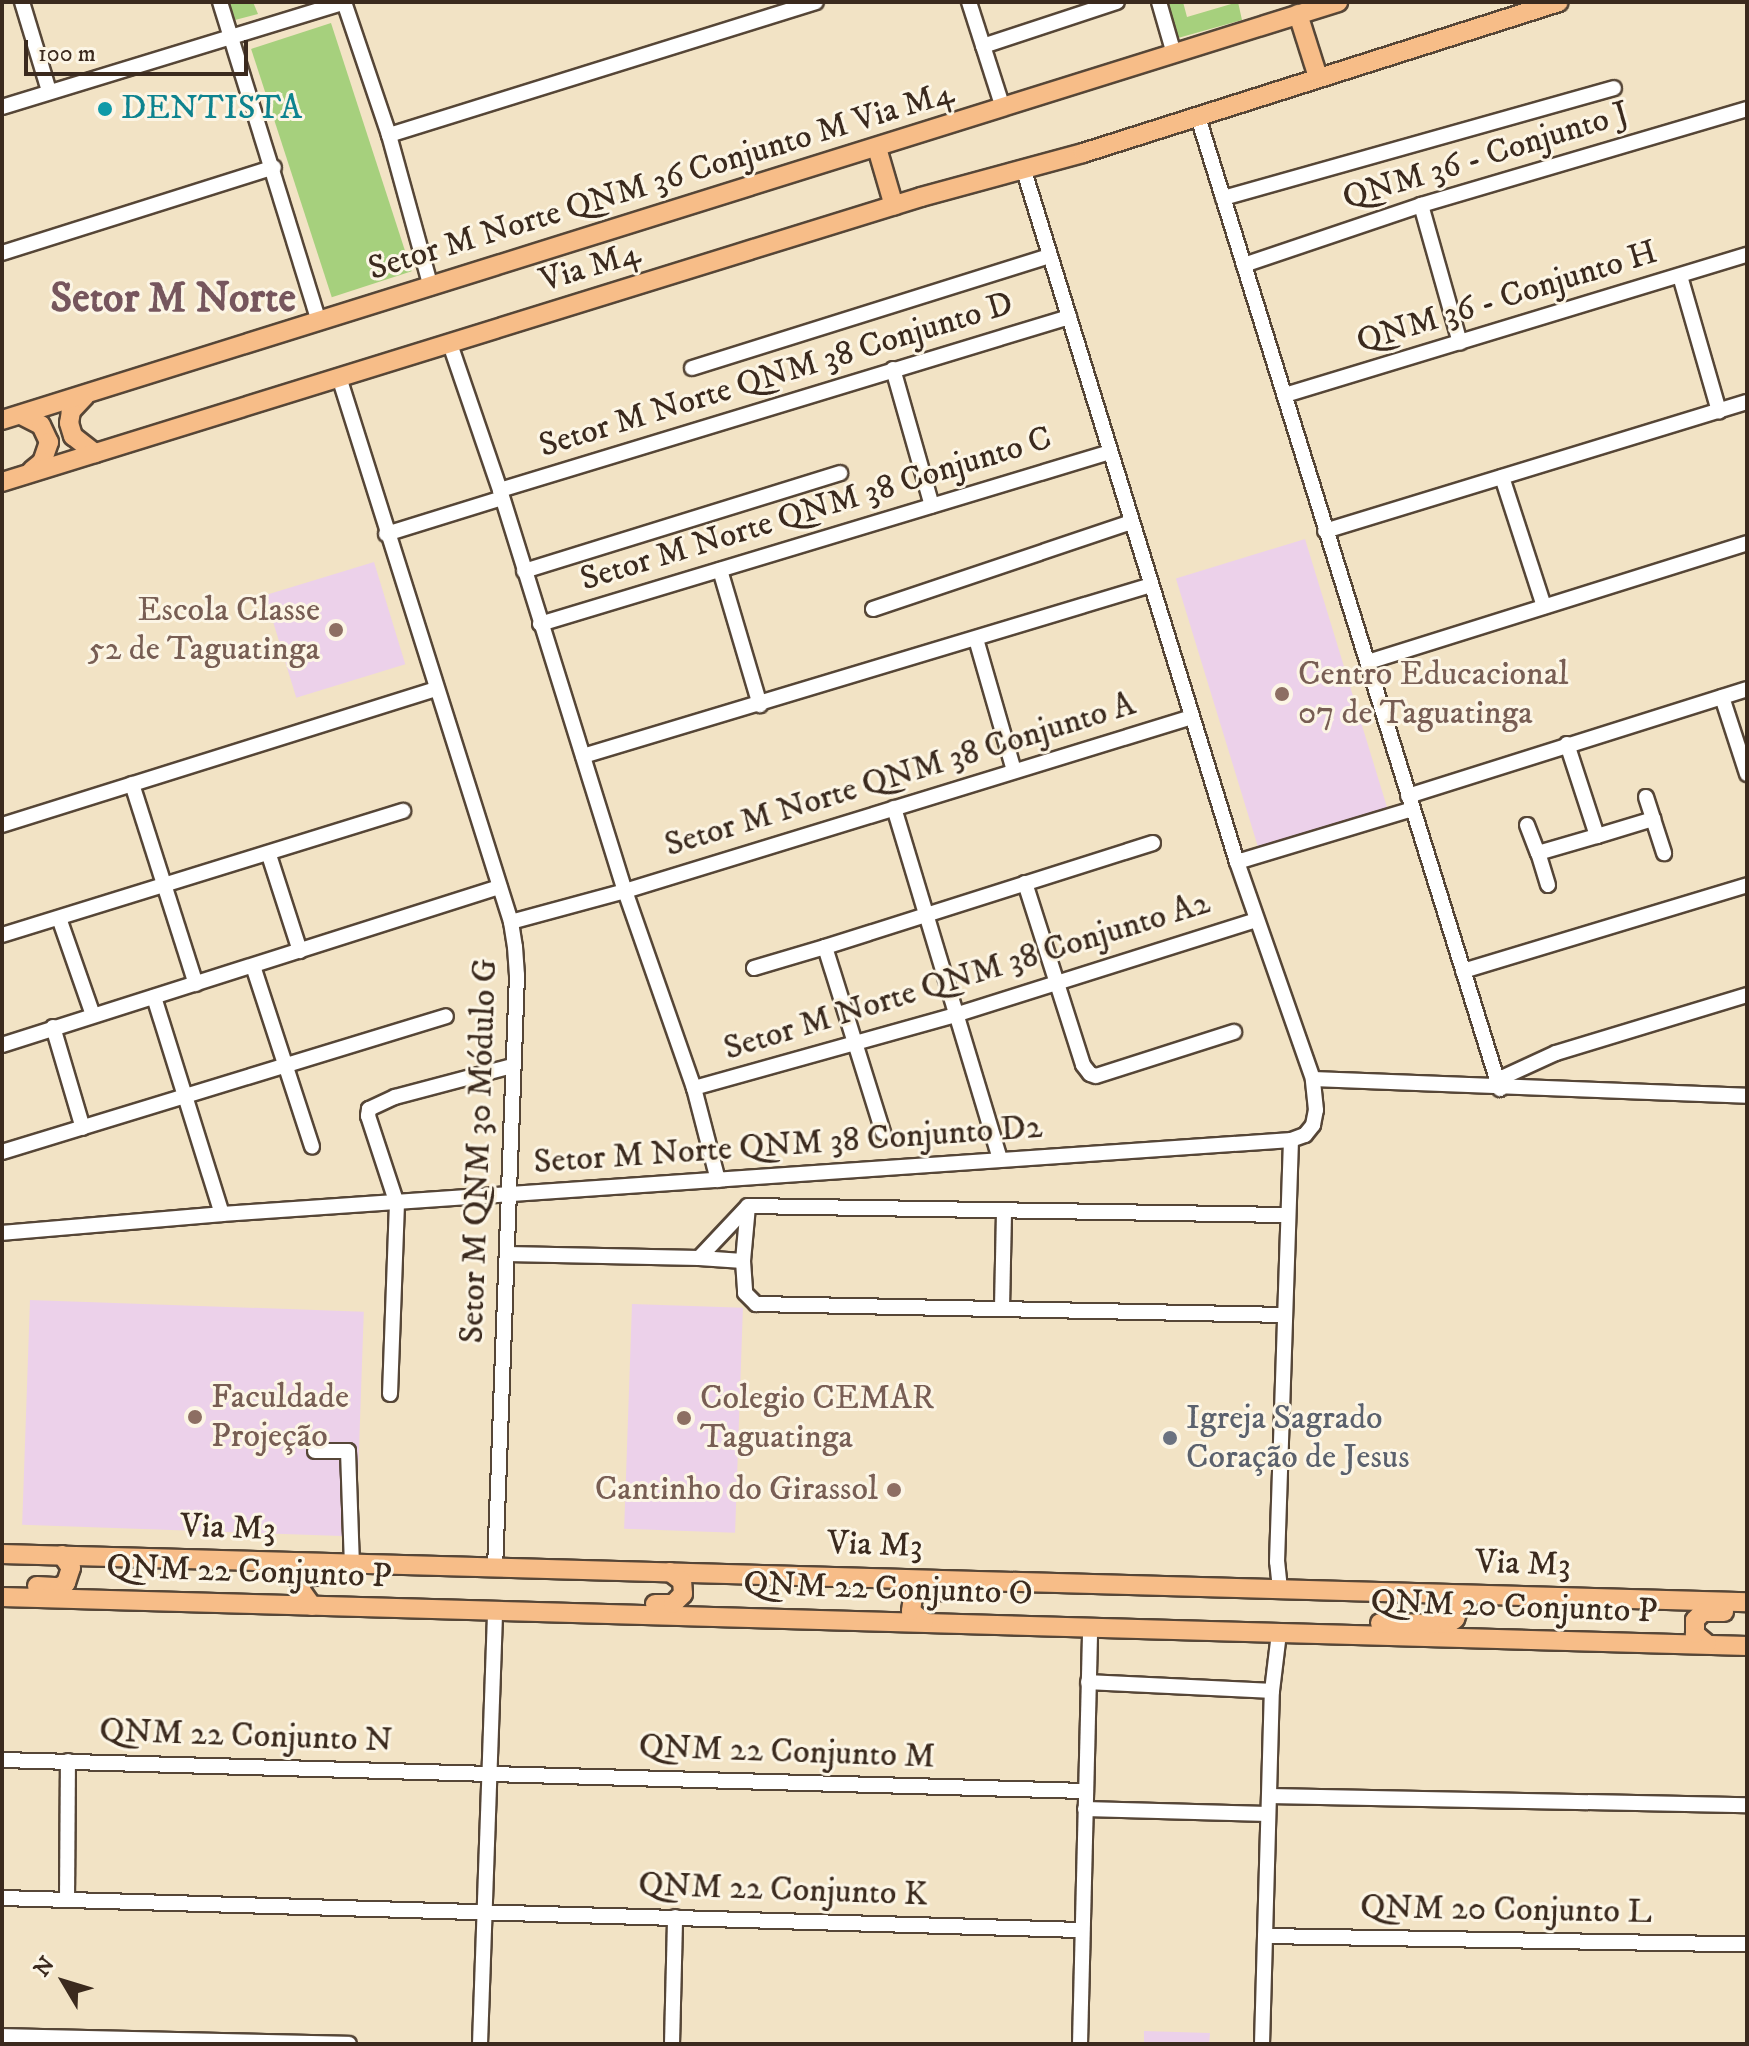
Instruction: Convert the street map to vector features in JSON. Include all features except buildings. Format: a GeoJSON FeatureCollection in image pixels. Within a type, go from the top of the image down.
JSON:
{"type":"FeatureCollection","features":[{"type":"Feature","properties":{"kind":"main road","name":"Setor M Norte QNM 36 Conjunto M Via M4"},"geometry":{"type":"LineString","coordinates":[[2,420],[1338,2]]}},
{"type":"Feature","properties":{"kind":"main road","name":"Via M4"},"geometry":{"type":"LineString","coordinates":[[2,482],[894,206],[1024,171],[1559,2]]}},
{"type":"Feature","properties":{"kind":"main road"},"geometry":{"type":"LineString","coordinates":[[1298,14],[1318,77]]}},
{"type":"Feature","properties":{"kind":"main road"},"geometry":{"type":"LineString","coordinates":[[877,148],[894,206]]}},
{"type":"Feature","properties":{"kind":"main road"},"geometry":{"type":"LineString","coordinates":[[91,392],[71,411],[69,423],[73,436],[95,453]]}},
{"type":"Feature","properties":{"kind":"main road"},"geometry":{"type":"LineString","coordinates":[[21,415],[41,425],[49,442],[42,462],[27,474]]}},
{"type":"Feature","properties":{"kind":"main road","name":"Via M3"},"geometry":{"type":"LineString","coordinates":[[2,1554],[1747,1602]]}},
{"type":"Feature","properties":{"kind":"main road"},"geometry":{"type":"LineString","coordinates":[[2,1585],[63,1585],[70,1578],[71,1568],[62,1555]]}},
{"type":"Feature","properties":{"kind":"main road"},"geometry":{"type":"LineString","coordinates":[[312,1606],[302,1596],[299,1586],[310,1574],[390,1575],[447,1567]]}},
{"type":"Feature","properties":{"kind":"main road"},"geometry":{"type":"LineString","coordinates":[[533,1611],[592,1604],[673,1604],[684,1589],[682,1581],[670,1572]]}},
{"type":"Feature","properties":{"kind":"main road"},"geometry":{"type":"LineString","coordinates":[[924,1622],[916,1617],[910,1605],[921,1590],[995,1592],[1041,1582]]}},
{"type":"Feature","properties":{"kind":"main road"},"geometry":{"type":"LineString","coordinates":[[1315,1633],[1372,1623],[1448,1624],[1455,1619],[1459,1608],[1446,1594]]}},
{"type":"Feature","properties":{"kind":"main road","name":"QNM 22 Conjunto P"},"geometry":{"type":"LineString","coordinates":[[2,1597],[495,1612]]}},
{"type":"Feature","properties":{"kind":"main road","name":"QNM 22 Conjunto O"},"geometry":{"type":"LineString","coordinates":[[495,1612],[1279,1633]]}},
{"type":"Feature","properties":{"kind":"main road"},"geometry":{"type":"LineString","coordinates":[[1707,1644],[1694,1631],[1698,1615],[1747,1612]]}},
{"type":"Feature","properties":{"kind":"main road","name":"QNM 20 Conjunto P"},"geometry":{"type":"LineString","coordinates":[[1279,1633],[1747,1646]]}},
{"type":"Feature","properties":{"kind":"street"},"geometry":{"type":"LineString","coordinates":[[22,2],[49,91]]}},
{"type":"Feature","properties":{"kind":"street"},"geometry":{"type":"LineString","coordinates":[[220,2],[274,167],[319,321]]}},
{"type":"Feature","properties":{"kind":"street"},"geometry":{"type":"LineString","coordinates":[[2,107],[344,2],[389,135],[431,287]]}},
{"type":"Feature","properties":{"kind":"street"},"geometry":{"type":"LineString","coordinates":[[389,135],[779,8],[816,2]]}},
{"type":"Feature","properties":{"kind":"street"},"geometry":{"type":"LineString","coordinates":[[969,2],[1003,108]]}},
{"type":"Feature","properties":{"kind":"street"},"geometry":{"type":"LineString","coordinates":[[983,46],[1117,2]]}},
{"type":"Feature","properties":{"kind":"street"},"geometry":{"type":"LineString","coordinates":[[1159,2],[1174,54]]}},
{"type":"Feature","properties":{"kind":"street"},"geometry":{"type":"LineString","coordinates":[[1223,198],[1614,88]]}},
{"type":"Feature","properties":{"kind":"street","name":"QNM 36 - Conjunto J"},"geometry":{"type":"LineString","coordinates":[[1244,265],[1421,205],[1747,109]]}},
{"type":"Feature","properties":{"kind":"street"},"geometry":{"type":"LineString","coordinates":[[1198,117],[1498,1084]]}},
{"type":"Feature","properties":{"kind":"street"},"geometry":{"type":"LineString","coordinates":[[2,253],[274,167]]}},
{"type":"Feature","properties":{"kind":"street"},"geometry":{"type":"LineString","coordinates":[[1024,171],[1237,862],[1313,1079],[1316,1110],[1313,1125],[1305,1135],[1291,1140],[1277,1562],[1280,1589]]}},
{"type":"Feature","properties":{"kind":"street"},"geometry":{"type":"LineString","coordinates":[[1421,205],[1460,343]]}},
{"type":"Feature","properties":{"kind":"street","name":"QNM 36 - Conjunto H"},"geometry":{"type":"LineString","coordinates":[[1285,395],[1747,255]]}},
{"type":"Feature","properties":{"kind":"street"},"geometry":{"type":"LineString","coordinates":[[692,368],[1050,256]]}},
{"type":"Feature","properties":{"kind":"street"},"geometry":{"type":"LineString","coordinates":[[1680,276],[1719,411]]}},
{"type":"Feature","properties":{"kind":"street","name":"Setor M Norte QNM 38 Conjunto D"},"geometry":{"type":"LineString","coordinates":[[386,534],[501,494],[893,369],[1069,317]]}},
{"type":"Feature","properties":{"kind":"street"},"geometry":{"type":"LineString","coordinates":[[450,344],[501,494],[625,891],[694,1088],[718,1180]]}},
{"type":"Feature","properties":{"kind":"street"},"geometry":{"type":"LineString","coordinates":[[893,369],[932,506]]}},
{"type":"Feature","properties":{"kind":"street","name":"Setor M QNM 30 Módulo G"},"geometry":{"type":"LineString","coordinates":[[339,377],[386,534],[511,922],[517,975],[495,1568]]}},
{"type":"Feature","properties":{"kind":"street"},"geometry":{"type":"LineString","coordinates":[[1325,531],[1747,402]]}},
{"type":"Feature","properties":{"kind":"street","name":"Setor M Norte QNM 38 Conjunto C"},"geometry":{"type":"LineString","coordinates":[[540,624],[1110,452]]}},
{"type":"Feature","properties":{"kind":"street"},"geometry":{"type":"LineString","coordinates":[[524,571],[840,473]]}},
{"type":"Feature","properties":{"kind":"street"},"geometry":{"type":"LineString","coordinates":[[1502,477],[1544,606]]}},
{"type":"Feature","properties":{"kind":"street"},"geometry":{"type":"LineString","coordinates":[[873,609],[1132,522]]}},
{"type":"Feature","properties":{"kind":"street"},"geometry":{"type":"LineString","coordinates":[[1368,662],[1747,543]]}},
{"type":"Feature","properties":{"kind":"street"},"geometry":{"type":"LineString","coordinates":[[720,570],[760,705]]}},
{"type":"Feature","properties":{"kind":"street"},"geometry":{"type":"LineString","coordinates":[[583,756],[1151,585]]}},
{"type":"Feature","properties":{"kind":"street"},"geometry":{"type":"LineString","coordinates":[[976,639],[1014,771]]}},
{"type":"Feature","properties":{"kind":"street"},"geometry":{"type":"LineString","coordinates":[[2,825],[435,689]]}},
{"type":"Feature","properties":{"kind":"street"},"geometry":{"type":"LineString","coordinates":[[1237,862],[1410,803],[1567,744],[1747,689]]}},
{"type":"Feature","properties":{"kind":"street"},"geometry":{"type":"LineString","coordinates":[[1722,697],[1747,774]]}},
{"type":"Feature","properties":{"kind":"street","name":"Setor M Norte QNM 38 Conjunto A"},"geometry":{"type":"LineString","coordinates":[[511,922],[625,891],[1192,717]]}},
{"type":"Feature","properties":{"kind":"street"},"geometry":{"type":"LineString","coordinates":[[1567,744],[1597,836]]}},
{"type":"Feature","properties":{"kind":"street"},"geometry":{"type":"LineString","coordinates":[[132,784],[196,984]]}},
{"type":"Feature","properties":{"kind":"street"},"geometry":{"type":"LineString","coordinates":[[1646,797],[1664,853]]}},
{"type":"Feature","properties":{"kind":"street"},"geometry":{"type":"LineString","coordinates":[[894,808],[1000,1159]]}},
{"type":"Feature","properties":{"kind":"street"},"geometry":{"type":"LineString","coordinates":[[2,935],[269,855],[403,811]]}},
{"type":"Feature","properties":{"kind":"street"},"geometry":{"type":"LineString","coordinates":[[1538,853],[1653,819]]}},
{"type":"Feature","properties":{"kind":"street"},"geometry":{"type":"LineString","coordinates":[[1527,825],[1548,885]]}},
{"type":"Feature","properties":{"kind":"street"},"geometry":{"type":"LineString","coordinates":[[754,968],[1153,843]]}},
{"type":"Feature","properties":{"kind":"street"},"geometry":{"type":"LineString","coordinates":[[269,855],[300,951]]}},
{"type":"Feature","properties":{"kind":"street"},"geometry":{"type":"LineString","coordinates":[[1025,883],[1083,1065],[1096,1076],[1234,1032]]}},
{"type":"Feature","properties":{"kind":"street"},"geometry":{"type":"LineString","coordinates":[[1463,971],[1747,885]]}},
{"type":"Feature","properties":{"kind":"street"},"geometry":{"type":"LineString","coordinates":[[2,1045],[499,887]]}},
{"type":"Feature","properties":{"kind":"street"},"geometry":{"type":"LineString","coordinates":[[59,918],[93,1015]]}},
{"type":"Feature","properties":{"kind":"street","name":"Setor M Norte QNM 38 Conjunto A2"},"geometry":{"type":"LineString","coordinates":[[694,1088],[955,1015],[1256,920]]}},
{"type":"Feature","properties":{"kind":"street"},"geometry":{"type":"LineString","coordinates":[[825,947],[883,1132]]}},
{"type":"Feature","properties":{"kind":"street"},"geometry":{"type":"LineString","coordinates":[[253,966],[312,1147]]}},
{"type":"Feature","properties":{"kind":"street"},"geometry":{"type":"LineString","coordinates":[[1498,1084],[1556,1053],[1747,995]]}},
{"type":"Feature","properties":{"kind":"street"},"geometry":{"type":"LineString","coordinates":[[154,997],[222,1214]]}},
{"type":"Feature","properties":{"kind":"street"},"geometry":{"type":"LineString","coordinates":[[2,1152],[446,1016]]}},
{"type":"Feature","properties":{"kind":"street"},"geometry":{"type":"LineString","coordinates":[[53,1027],[83,1128]]}},
{"type":"Feature","properties":{"kind":"street"},"geometry":{"type":"LineString","coordinates":[[390,1394],[397,1204],[368,1116],[369,1109],[395,1097],[512,1066]]}},
{"type":"Feature","properties":{"kind":"street"},"geometry":{"type":"LineString","coordinates":[[1313,1079],[1747,1096]]}},
{"type":"Feature","properties":{"kind":"street","name":"Setor M Norte QNM 38 Conjunto D2"},"geometry":{"type":"LineString","coordinates":[[2,1233],[222,1214],[1291,1140]]}},
{"type":"Feature","properties":{"kind":"street"},"geometry":{"type":"LineString","coordinates":[[699,1258],[748,1206],[1004,1213],[1287,1215]]}},
{"type":"Feature","properties":{"kind":"street"},"geometry":{"type":"LineString","coordinates":[[748,1206],[743,1261],[745,1293],[756,1304],[1285,1315]]}},
{"type":"Feature","properties":{"kind":"street"},"geometry":{"type":"LineString","coordinates":[[1002,1308],[1004,1213]]}},
{"type":"Feature","properties":{"kind":"street"},"geometry":{"type":"LineString","coordinates":[[507,1254],[743,1261]]}},
{"type":"Feature","properties":{"kind":"street"},"geometry":{"type":"LineString","coordinates":[[315,1451],[348,1451],[352,1564]]}},
{"type":"Feature","properties":{"kind":"street"},"geometry":{"type":"LineString","coordinates":[[480,2044],[495,1612]]}},
{"type":"Feature","properties":{"kind":"street"},"geometry":{"type":"LineString","coordinates":[[1080,2044],[1090,1628]]}},
{"type":"Feature","properties":{"kind":"street"},"geometry":{"type":"LineString","coordinates":[[1262,2044],[1272,1691],[1279,1633]]}},
{"type":"Feature","properties":{"kind":"street"},"geometry":{"type":"LineString","coordinates":[[1088,1682],[1272,1691]]}},
{"type":"Feature","properties":{"kind":"street","name":"QNM 22 Conjunto N"},"geometry":{"type":"LineString","coordinates":[[2,1760],[488,1773]]}},
{"type":"Feature","properties":{"kind":"street"},"geometry":{"type":"LineString","coordinates":[[67,1900],[68,1761]]}},
{"type":"Feature","properties":{"kind":"street","name":"QNM 22 Conjunto M"},"geometry":{"type":"LineString","coordinates":[[488,1773],[1085,1791]]}},
{"type":"Feature","properties":{"kind":"street"},"geometry":{"type":"LineString","coordinates":[[1269,1796],[1747,1805]]}},
{"type":"Feature","properties":{"kind":"street"},"geometry":{"type":"LineString","coordinates":[[1085,1809],[1268,1814]]}},
{"type":"Feature","properties":{"kind":"street","name":"QNM 22 Conjunto K"},"geometry":{"type":"LineString","coordinates":[[2,1898],[1081,1930]]}},
{"type":"Feature","properties":{"kind":"street"},"geometry":{"type":"LineString","coordinates":[[672,2044],[675,1917]]}},
{"type":"Feature","properties":{"kind":"street","name":"QNM 20 Conjunto L"},"geometry":{"type":"LineString","coordinates":[[1265,1936],[1747,1944]]}},
{"type":"Feature","properties":{"kind":"street"},"geometry":{"type":"LineString","coordinates":[[2,2036],[349,2044]]}},
{"type":"Feature","properties":{"kind":"shaded area","name":"Centro Educacional 07 de Taguatinga"},"geometry":{"type":"Polygon","coordinates":[[[1305,539],[1388,811],[1259,850],[1176,578],[1305,539]]]}},
{"type":"Feature","properties":{"kind":"shaded area","name":"Escola Classe 52 de Taguatinga"},"geometry":{"type":"Polygon","coordinates":[[[374,562],[405,664],[296,698],[265,595],[374,562]]]}},
{"type":"Feature","properties":{"kind":"shaded area","name":"Faculdade Projeção"},"geometry":{"type":"Polygon","coordinates":[[[30,1300],[364,1312],[356,1537],[22,1525],[30,1300]]]}},
{"type":"Feature","properties":{"kind":"shaded area","name":"Colegio CEMAR Taguatinga"},"geometry":{"type":"Polygon","coordinates":[[[632,1304],[743,1308],[735,1533],[624,1529],[632,1304]]]}},
{"type":"Feature","properties":{"kind":"shaded area"},"geometry":{"type":"Polygon","coordinates":[[[1144,2031],[1210,2033],[1209,2044],[1144,2044],[1144,2031]]]}},
{"type":"Feature","properties":{"kind":"green space"},"geometry":{"type":"Polygon","coordinates":[[[229,2],[253,2],[258,14],[235,20],[229,2]]]}},
{"type":"Feature","properties":{"kind":"green space"},"geometry":{"type":"Polygon","coordinates":[[[1166,2],[1183,2],[1187,17],[1238,2],[1242,20],[1178,38],[1166,2]]]}},
{"type":"Feature","properties":{"kind":"green space"},"geometry":{"type":"Polygon","coordinates":[[[331,23],[412,271],[332,297],[251,49],[331,23]]]}},
{"type":"Feature","properties":{"kind":"place","name":"DENTISTA"},"geometry":{"type":"Point","coordinates":[105,109]}},
{"type":"Feature","properties":{"kind":"place","name":"Escola Classe 52 de Taguatinga"},"geometry":{"type":"Point","coordinates":[336,630]}},
{"type":"Feature","properties":{"kind":"place","name":"Centro Educacional 07 de Taguatinga"},"geometry":{"type":"Point","coordinates":[1282,694]}},
{"type":"Feature","properties":{"kind":"place","name":"Faculdade Projeção"},"geometry":{"type":"Point","coordinates":[195,1417]}},
{"type":"Feature","properties":{"kind":"place","name":"Colegio CEMAR Taguatinga"},"geometry":{"type":"Point","coordinates":[684,1418]}},
{"type":"Feature","properties":{"kind":"place","name":"Igreja Sagrado Coração de Jesus"},"geometry":{"type":"Point","coordinates":[1170,1438]}},
{"type":"Feature","properties":{"kind":"place","name":"Cantinho do Girassol"},"geometry":{"type":"Point","coordinates":[894,1490]}},
{"type":"Feature","properties":{"kind":"district","name":"Setor M Norte"},"geometry":{"type":"Point","coordinates":[173,299]}}]}
